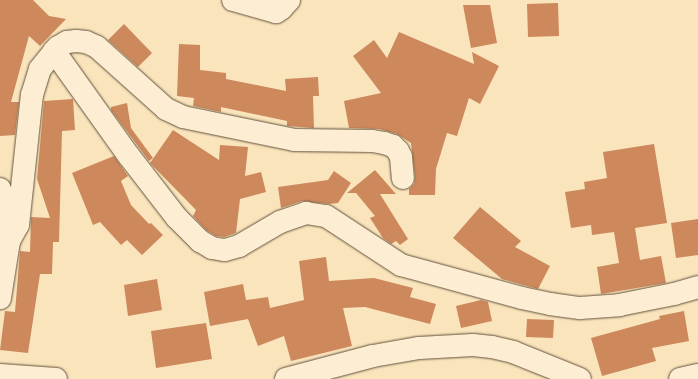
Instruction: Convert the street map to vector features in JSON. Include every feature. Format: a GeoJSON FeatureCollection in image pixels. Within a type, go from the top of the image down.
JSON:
{"type":"FeatureCollection","features":[{"type":"Feature","properties":{"kind":"street"},"geometry":{"type":"LineString","coordinates":[[233,0],[276,12],[289,0]]}},
{"type":"Feature","properties":{"kind":"street"},"geometry":{"type":"LineString","coordinates":[[9,241],[18,225],[32,95],[40,69],[54,51],[67,42],[86,42],[97,47],[166,109],[192,120],[295,140],[372,141],[393,146],[401,157],[402,178]]}},
{"type":"Feature","properties":{"kind":"street"},"geometry":{"type":"LineString","coordinates":[[54,51],[129,156],[178,218],[200,241],[212,248],[225,250],[239,246],[280,222],[306,213],[326,216],[401,265],[522,298],[550,304],[580,308],[619,305],[698,288]]}},
{"type":"Feature","properties":{"kind":"street"},"geometry":{"type":"LineString","coordinates":[[0,189],[8,225],[9,241],[0,298]]}},
{"type":"Feature","properties":{"kind":"street"},"geometry":{"type":"LineString","coordinates":[[286,379],[372,356],[447,345],[492,347],[513,352],[580,379]]}},
{"type":"Feature","properties":{"kind":"street"},"geometry":{"type":"LineString","coordinates":[[0,375],[56,379]]}},
{"type":"Feature","properties":{"kind":"street"},"geometry":{"type":"LineString","coordinates":[[680,379],[698,375]]}},
{"type":"Feature","properties":{"kind":"building"},"geometry":{"type":"Polygon","coordinates":[[[0,0],[33,0],[49,16],[66,19],[40,46],[29,36],[11,102],[19,102],[15,135],[0,136],[0,0]]]}},
{"type":"Feature","properties":{"kind":"building"},"geometry":{"type":"Polygon","coordinates":[[[558,3],[559,36],[528,37],[527,4],[558,3]]]}},
{"type":"Feature","properties":{"kind":"building"},"geometry":{"type":"Polygon","coordinates":[[[463,5],[490,5],[497,43],[471,48],[463,5]]]}},
{"type":"Feature","properties":{"kind":"building"},"geometry":{"type":"Polygon","coordinates":[[[124,24],[152,53],[138,67],[108,40],[124,24]]]}},
{"type":"Feature","properties":{"kind":"building"},"geometry":{"type":"Polygon","coordinates":[[[399,32],[474,64],[472,52],[499,66],[480,104],[469,98],[457,136],[447,133],[436,169],[435,195],[409,195],[409,189],[414,184],[415,177],[411,143],[397,134],[379,129],[349,128],[344,101],[381,93],[353,56],[374,40],[387,58],[399,32]]]}},
{"type":"Feature","properties":{"kind":"building"},"geometry":{"type":"Polygon","coordinates":[[[179,44],[200,45],[200,70],[226,73],[226,79],[286,91],[285,79],[318,77],[319,96],[313,96],[314,128],[287,126],[287,121],[221,107],[221,112],[193,106],[194,98],[177,96],[179,44]]]}},
{"type":"Feature","properties":{"kind":"building"},"geometry":{"type":"Polygon","coordinates":[[[73,99],[75,130],[62,131],[59,242],[53,242],[52,274],[40,274],[28,353],[0,350],[5,311],[15,312],[20,251],[30,252],[31,217],[50,218],[37,179],[44,101],[73,99]]]}},
{"type":"Feature","properties":{"kind":"building"},"geometry":{"type":"Polygon","coordinates":[[[127,103],[131,128],[153,158],[149,161],[111,110],[111,107],[127,103]]]}},
{"type":"Feature","properties":{"kind":"building"},"geometry":{"type":"Polygon","coordinates":[[[173,130],[219,160],[220,145],[248,147],[245,176],[261,172],[266,192],[240,199],[236,233],[224,237],[216,236],[206,230],[193,216],[196,210],[150,163],[173,130]]]}},
{"type":"Feature","properties":{"kind":"building"},"geometry":{"type":"Polygon","coordinates":[[[654,144],[667,223],[635,228],[640,260],[661,256],[666,283],[601,294],[597,267],[619,263],[614,232],[592,235],[591,225],[571,228],[565,192],[585,189],[584,182],[607,178],[603,152],[654,144]]]}},
{"type":"Feature","properties":{"kind":"building"},"geometry":{"type":"Polygon","coordinates":[[[114,156],[128,176],[121,181],[131,205],[149,224],[151,223],[163,235],[142,255],[127,240],[121,245],[100,222],[93,225],[72,173],[114,156]]]}},
{"type":"Feature","properties":{"kind":"building"},"geometry":{"type":"Polygon","coordinates":[[[375,170],[396,194],[380,194],[408,239],[400,245],[396,241],[391,244],[383,238],[370,218],[375,216],[356,193],[347,193],[375,170]]]}},
{"type":"Feature","properties":{"kind":"building"},"geometry":{"type":"Polygon","coordinates":[[[334,171],[351,183],[338,203],[329,204],[302,201],[281,208],[278,187],[328,180],[334,171]]]}},
{"type":"Feature","properties":{"kind":"building"},"geometry":{"type":"Polygon","coordinates":[[[480,207],[521,241],[515,247],[550,266],[538,289],[502,279],[453,238],[480,207]]]}},
{"type":"Feature","properties":{"kind":"building"},"geometry":{"type":"Polygon","coordinates":[[[698,219],[698,255],[676,258],[671,223],[698,219]]]}},
{"type":"Feature","properties":{"kind":"building"},"geometry":{"type":"Polygon","coordinates":[[[326,257],[329,281],[374,278],[413,288],[410,297],[436,304],[430,324],[365,307],[343,308],[352,346],[291,361],[284,336],[258,346],[248,319],[210,326],[204,292],[243,284],[246,300],[268,297],[270,308],[304,300],[299,261],[326,257]]]}},
{"type":"Feature","properties":{"kind":"building"},"geometry":{"type":"Polygon","coordinates":[[[157,279],[162,310],[128,316],[124,285],[157,279]]]}},
{"type":"Feature","properties":{"kind":"building"},"geometry":{"type":"Polygon","coordinates":[[[481,300],[488,302],[492,321],[461,328],[456,306],[481,300]]]}},
{"type":"Feature","properties":{"kind":"building"},"geometry":{"type":"Polygon","coordinates":[[[684,311],[689,341],[652,348],[656,361],[602,376],[591,338],[660,319],[659,316],[684,311]]]}},
{"type":"Feature","properties":{"kind":"building"},"geometry":{"type":"Polygon","coordinates":[[[527,319],[554,320],[553,338],[526,337],[527,319]]]}},
{"type":"Feature","properties":{"kind":"building"},"geometry":{"type":"Polygon","coordinates":[[[206,323],[212,359],[156,368],[151,331],[206,323]]]}}]}
